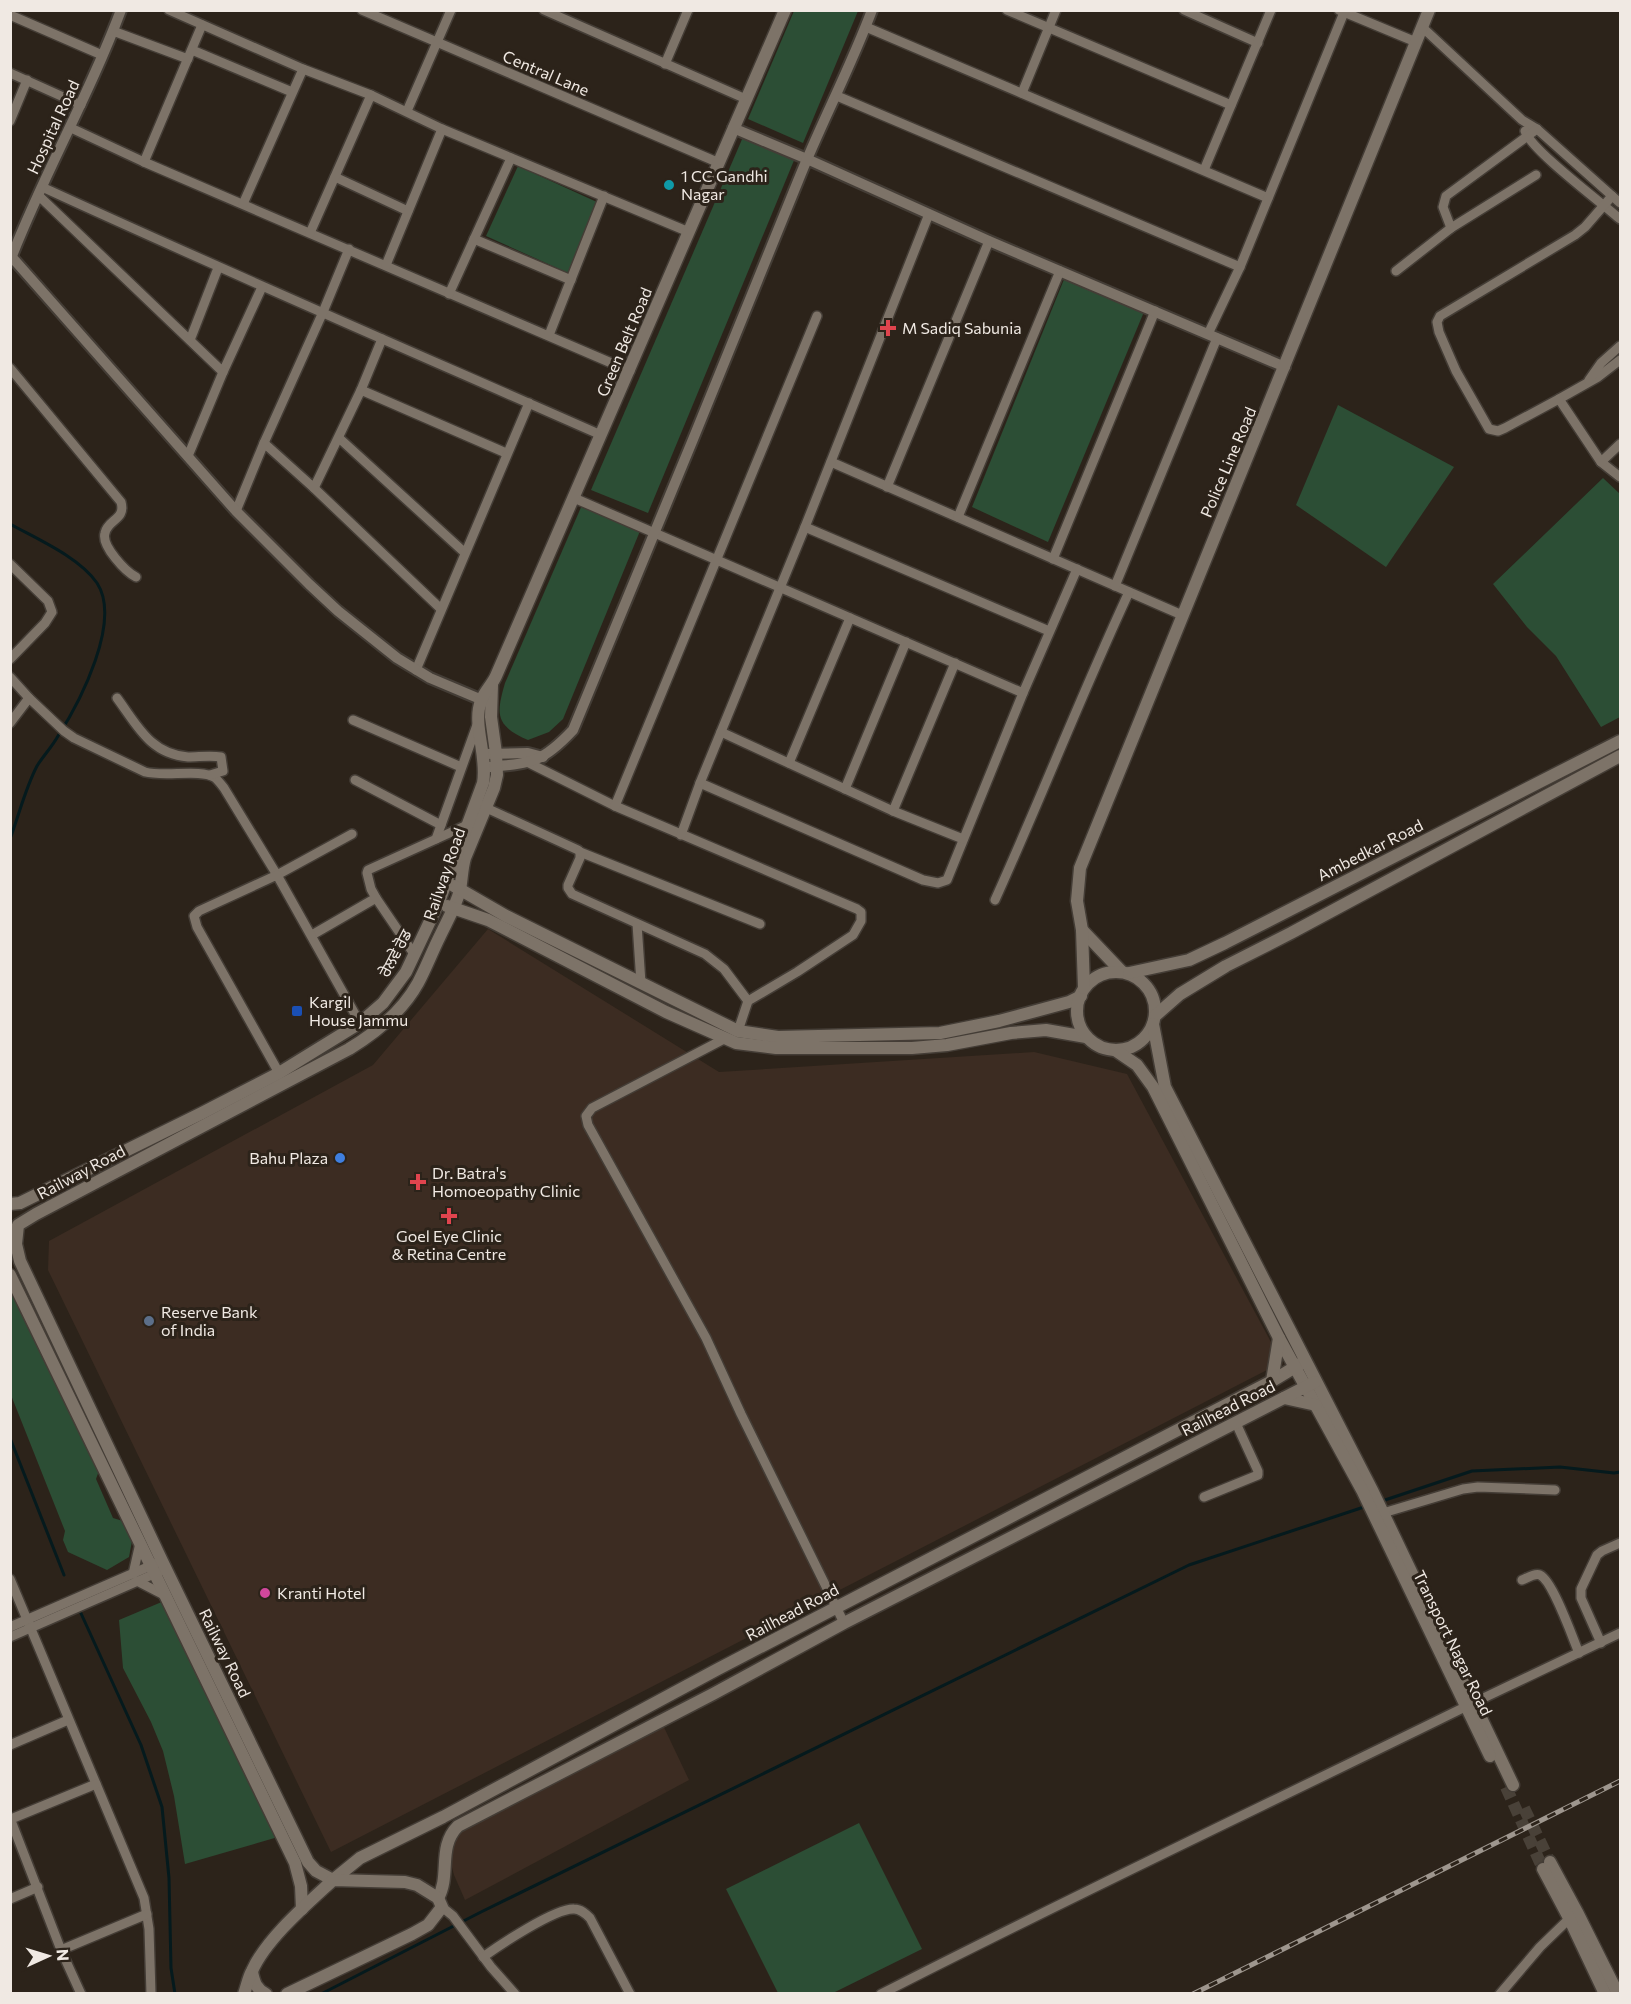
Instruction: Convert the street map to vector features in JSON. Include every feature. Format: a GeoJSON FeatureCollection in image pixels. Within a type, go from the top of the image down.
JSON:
{"type":"FeatureCollection","features":[{"type":"Feature","properties":{"kind":"main road","name":"Green Belt Road"},"geometry":{"type":"LineString","coordinates":[[492,685],[630,371],[717,162],[785,10]]}},
{"type":"Feature","properties":{"kind":"main road","name":"Police Line Road"},"geometry":{"type":"LineString","coordinates":[[1082,992],[1082,930],[1077,901],[1080,868],[1429,10]]}},
{"type":"Feature","properties":{"kind":"main road","name":"Railway Road"},"geometry":{"type":"LineString","coordinates":[[333,1880],[316,1871],[308,1862],[270,1797],[158,1567],[20,1261],[16,1244],[18,1225],[349,1049],[392,1018],[418,983],[453,909],[480,805],[494,788],[486,701],[492,685]]}},
{"type":"Feature","properties":{"kind":"main road"},"geometry":{"type":"LineString","coordinates":[[486,701],[479,720],[490,760]]}},
{"type":"Feature","properties":{"kind":"main road","name":"Ambedkar Road"},"geometry":{"type":"LineString","coordinates":[[1125,972],[1189,960],[1620,741]]}},
{"type":"Feature","properties":{"kind":"main road"},"geometry":{"type":"LineString","coordinates":[[439,902],[488,920],[666,1012],[724,1039],[747,1045],[776,1048],[912,1048],[1046,1030],[1086,1037],[1102,1048],[1115,1050],[1128,1048],[1140,1042],[1146,1036],[1154,1020],[1180,994],[1226,966],[1620,756]]}},
{"type":"Feature","properties":{"kind":"main road","name":"ਰੇਲਵੇ ਰੋਡ"},"geometry":{"type":"LineString","coordinates":[[10,1206],[202,1113],[279,1072],[360,1023],[383,1003],[406,972],[439,902],[467,825],[480,805]]}},
{"type":"Feature","properties":{"kind":"main road"},"geometry":{"type":"LineString","coordinates":[[447,882],[506,916],[738,1031],[778,1037],[940,1033],[999,1022],[1069,1002],[1098,976],[1113,971],[1125,972]]}},
{"type":"Feature","properties":{"kind":"main road"},"geometry":{"type":"LineString","coordinates":[[1082,930],[1125,972],[1146,985],[1154,1000],[1154,1020],[1165,1087],[1300,1364],[1366,1492]]}},
{"type":"Feature","properties":{"kind":"main road"},"geometry":{"type":"LineString","coordinates":[[1082,992],[1077,1006],[1079,1024],[1086,1037]]}},
{"type":"Feature","properties":{"kind":"main road"},"geometry":{"type":"LineString","coordinates":[[1115,1050],[1137,1065],[1153,1087],[1279,1338],[1300,1364]]}},
{"type":"Feature","properties":{"kind":"main road"},"geometry":{"type":"LineString","coordinates":[[10,1206],[18,1217],[18,1225],[10,1239]]}},
{"type":"Feature","properties":{"kind":"main road"},"geometry":{"type":"LineString","coordinates":[[10,1275],[140,1543],[158,1567],[166,1596],[270,1797],[295,1863],[301,1886],[302,1909]]}},
{"type":"Feature","properties":{"kind":"main road"},"geometry":{"type":"LineString","coordinates":[[1272,1381],[1279,1338]]}},
{"type":"Feature","properties":{"kind":"main road","name":"Railhead Road"},"geometry":{"type":"LineString","coordinates":[[244,1994],[252,1971],[267,1947],[302,1909],[360,1858],[453,1811],[704,1676],[1272,1381],[1300,1364]]}},
{"type":"Feature","properties":{"kind":"main road"},"geometry":{"type":"LineString","coordinates":[[1311,1384],[1316,1405],[1366,1492]]}},
{"type":"Feature","properties":{"kind":"main road","name":"Railhead Road"},"geometry":{"type":"LineString","coordinates":[[440,1903],[443,1890],[444,1854],[448,1840],[458,1826],[713,1694],[844,1623],[1311,1384]]}},
{"type":"Feature","properties":{"kind":"main road"},"geometry":{"type":"LineString","coordinates":[[1284,1398],[1316,1405]]}},
{"type":"Feature","properties":{"kind":"main road","name":"Transport Nagar Road"},"geometry":{"type":"LineString","coordinates":[[1366,1492],[1378,1511],[1509,1786]]}},
{"type":"Feature","properties":{"kind":"main road"},"geometry":{"type":"LineString","coordinates":[[704,1676],[713,1694]]}},
{"type":"Feature","properties":{"kind":"main road"},"geometry":{"type":"LineString","coordinates":[[1546,1866],[1618,1994]]}},
{"type":"Feature","properties":{"kind":"main road"},"geometry":{"type":"LineString","coordinates":[[287,1994],[412,1934],[428,1924],[440,1903],[417,1885],[405,1882],[333,1880]]}},
{"type":"Feature","properties":{"kind":"main road"},"geometry":{"type":"LineString","coordinates":[[1573,1915],[1605,1994]]}},
{"type":"Feature","properties":{"kind":"main road"},"geometry":{"type":"LineString","coordinates":[[252,1971],[254,1983],[260,1991],[266,1994]]}},
{"type":"Feature","properties":{"kind":"street","name":"Hospital Road"},"geometry":{"type":"LineString","coordinates":[[11,258],[71,128],[121,10]]}},
{"type":"Feature","properties":{"kind":"street"},"geometry":{"type":"LineString","coordinates":[[169,10],[303,69],[371,95],[442,129],[689,232]]}},
{"type":"Feature","properties":{"kind":"street","name":"Central Lane"},"geometry":{"type":"LineString","coordinates":[[362,10],[717,162]]}},
{"type":"Feature","properties":{"kind":"street"},"geometry":{"type":"LineString","coordinates":[[407,111],[451,10]]}},
{"type":"Feature","properties":{"kind":"street"},"geometry":{"type":"LineString","coordinates":[[544,10],[746,99]]}},
{"type":"Feature","properties":{"kind":"street"},"geometry":{"type":"LineString","coordinates":[[665,64],[688,10]]}},
{"type":"Feature","properties":{"kind":"street"},"geometry":{"type":"LineString","coordinates":[[529,763],[556,748],[573,730],[807,159],[837,96],[872,10]]}},
{"type":"Feature","properties":{"kind":"street"},"geometry":{"type":"LineString","coordinates":[[1007,10],[1231,105]]}},
{"type":"Feature","properties":{"kind":"street"},"geometry":{"type":"LineString","coordinates":[[1022,93],[1056,10]]}},
{"type":"Feature","properties":{"kind":"street"},"geometry":{"type":"LineString","coordinates":[[1184,10],[1258,43]]}},
{"type":"Feature","properties":{"kind":"street"},"geometry":{"type":"LineString","coordinates":[[1204,170],[1271,10]]}},
{"type":"Feature","properties":{"kind":"street"},"geometry":{"type":"LineString","coordinates":[[1115,586],[1343,11],[1416,42]]}},
{"type":"Feature","properties":{"kind":"street"},"geometry":{"type":"LineString","coordinates":[[10,15],[102,56]]}},
{"type":"Feature","properties":{"kind":"street"},"geometry":{"type":"LineString","coordinates":[[144,162],[202,25]]}},
{"type":"Feature","properties":{"kind":"street"},"geometry":{"type":"LineString","coordinates":[[866,27],[1268,198]]}},
{"type":"Feature","properties":{"kind":"street"},"geometry":{"type":"LineString","coordinates":[[1422,27],[1522,120],[1537,129],[1620,203]]}},
{"type":"Feature","properties":{"kind":"street"},"geometry":{"type":"LineString","coordinates":[[113,31],[190,55],[292,92]]}},
{"type":"Feature","properties":{"kind":"street"},"geometry":{"type":"LineString","coordinates":[[243,204],[303,69]]}},
{"type":"Feature","properties":{"kind":"street"},"geometry":{"type":"LineString","coordinates":[[10,73],[81,105]]}},
{"type":"Feature","properties":{"kind":"street"},"geometry":{"type":"LineString","coordinates":[[10,121],[27,80]]}},
{"type":"Feature","properties":{"kind":"street"},"geometry":{"type":"LineString","coordinates":[[310,234],[371,95]]}},
{"type":"Feature","properties":{"kind":"street"},"geometry":{"type":"LineString","coordinates":[[837,96],[1240,267]]}},
{"type":"Feature","properties":{"kind":"street"},"geometry":{"type":"LineString","coordinates":[[1522,120],[1527,136],[1547,157],[1620,219]]}},
{"type":"Feature","properties":{"kind":"street"},"geometry":{"type":"LineString","coordinates":[[71,128],[144,162],[630,371]]}},
{"type":"Feature","properties":{"kind":"street"},"geometry":{"type":"LineString","coordinates":[[733,128],[989,241],[1285,367]]}},
{"type":"Feature","properties":{"kind":"street"},"geometry":{"type":"LineString","coordinates":[[386,265],[442,129]]}},
{"type":"Feature","properties":{"kind":"street"},"geometry":{"type":"LineString","coordinates":[[1451,228],[1443,207],[1446,196],[1537,129]]}},
{"type":"Feature","properties":{"kind":"street"},"geometry":{"type":"LineString","coordinates":[[449,294],[511,158]]}},
{"type":"Feature","properties":{"kind":"street"},"geometry":{"type":"LineString","coordinates":[[1396,271],[1451,228],[1536,175]]}},
{"type":"Feature","properties":{"kind":"street"},"geometry":{"type":"LineString","coordinates":[[335,177],[408,211]]}},
{"type":"Feature","properties":{"kind":"street"},"geometry":{"type":"LineString","coordinates":[[40,191],[602,435]]}},
{"type":"Feature","properties":{"kind":"street"},"geometry":{"type":"LineString","coordinates":[[40,191],[223,372]]}},
{"type":"Feature","properties":{"kind":"street"},"geometry":{"type":"LineString","coordinates":[[549,335],[603,196]]}},
{"type":"Feature","properties":{"kind":"street"},"geometry":{"type":"LineString","coordinates":[[1612,196],[1605,206],[1575,235],[1440,316],[1437,322],[1456,371],[1483,422],[1489,429],[1498,431],[1604,373],[1620,360]]}},
{"type":"Feature","properties":{"kind":"street"},"geometry":{"type":"LineString","coordinates":[[681,835],[928,214]]}},
{"type":"Feature","properties":{"kind":"street"},"geometry":{"type":"LineString","coordinates":[[474,239],[571,280]]}},
{"type":"Feature","properties":{"kind":"street"},"geometry":{"type":"LineString","coordinates":[[887,487],[989,241]]}},
{"type":"Feature","properties":{"kind":"street"},"geometry":{"type":"LineString","coordinates":[[236,511],[349,249]]}},
{"type":"Feature","properties":{"kind":"street"},"geometry":{"type":"LineString","coordinates":[[11,258],[236,511],[338,610],[397,658],[416,670],[486,701]]}},
{"type":"Feature","properties":{"kind":"street"},"geometry":{"type":"LineString","coordinates":[[190,340],[218,268]]}},
{"type":"Feature","properties":{"kind":"street"},"geometry":{"type":"LineString","coordinates":[[958,517],[1060,271]]}},
{"type":"Feature","properties":{"kind":"street"},"geometry":{"type":"LineString","coordinates":[[188,456],[262,287]]}},
{"type":"Feature","properties":{"kind":"street"},"geometry":{"type":"LineString","coordinates":[[1053,559],[1155,311]]}},
{"type":"Feature","properties":{"kind":"street"},"geometry":{"type":"LineString","coordinates":[[615,806],[818,316]]}},
{"type":"Feature","properties":{"kind":"street"},"geometry":{"type":"LineString","coordinates":[[314,488],[361,390],[382,339]]}},
{"type":"Feature","properties":{"kind":"street"},"geometry":{"type":"LineString","coordinates":[[1589,380],[1601,363],[1620,346]]}},
{"type":"Feature","properties":{"kind":"street"},"geometry":{"type":"LineString","coordinates":[[10,368],[121,501],[121,515],[106,530],[105,541],[124,569],[136,577]]}},
{"type":"Feature","properties":{"kind":"street"},"geometry":{"type":"LineString","coordinates":[[361,390],[506,453]]}},
{"type":"Feature","properties":{"kind":"street"},"geometry":{"type":"LineString","coordinates":[[1559,399],[1601,462],[1620,477]]}},
{"type":"Feature","properties":{"kind":"street"},"geometry":{"type":"LineString","coordinates":[[416,670],[529,403]]}},
{"type":"Feature","properties":{"kind":"street"},"geometry":{"type":"LineString","coordinates":[[339,438],[464,552]]}},
{"type":"Feature","properties":{"kind":"street"},"geometry":{"type":"LineString","coordinates":[[264,443],[441,609]]}},
{"type":"Feature","properties":{"kind":"street"},"geometry":{"type":"LineString","coordinates":[[1601,462],[1620,444]]}},
{"type":"Feature","properties":{"kind":"street"},"geometry":{"type":"LineString","coordinates":[[831,462],[1182,615]]}},
{"type":"Feature","properties":{"kind":"street"},"geometry":{"type":"LineString","coordinates":[[574,498],[1023,693]]}},
{"type":"Feature","properties":{"kind":"street"},"geometry":{"type":"LineString","coordinates":[[805,527],[1049,631]]}},
{"type":"Feature","properties":{"kind":"street"},"geometry":{"type":"LineString","coordinates":[[10,564],[48,601],[51,612],[45,623],[10,659]]}},
{"type":"Feature","properties":{"kind":"street"},"geometry":{"type":"LineString","coordinates":[[700,783],[932,882],[947,880],[1023,693],[1077,569]]}},
{"type":"Feature","properties":{"kind":"street"},"geometry":{"type":"LineString","coordinates":[[995,900],[1090,676],[1129,592]]}},
{"type":"Feature","properties":{"kind":"street"},"geometry":{"type":"LineString","coordinates":[[789,763],[850,618]]}},
{"type":"Feature","properties":{"kind":"street"},"geometry":{"type":"LineString","coordinates":[[845,789],[906,642]]}},
{"type":"Feature","properties":{"kind":"street"},"geometry":{"type":"LineString","coordinates":[[893,811],[955,663]]}},
{"type":"Feature","properties":{"kind":"street"},"geometry":{"type":"LineString","coordinates":[[10,677],[29,698],[74,738],[145,772],[210,776],[221,773],[223,764],[219,756],[180,756],[156,747],[117,698]]}},
{"type":"Feature","properties":{"kind":"street"},"geometry":{"type":"LineString","coordinates":[[10,723],[29,698]]}},
{"type":"Feature","properties":{"kind":"street"},"geometry":{"type":"LineString","coordinates":[[352,720],[461,767]]}},
{"type":"Feature","properties":{"kind":"street"},"geometry":{"type":"LineString","coordinates":[[436,838],[479,720]]}},
{"type":"Feature","properties":{"kind":"street"},"geometry":{"type":"LineString","coordinates":[[721,732],[893,811],[963,839]]}},
{"type":"Feature","properties":{"kind":"street"},"geometry":{"type":"LineString","coordinates":[[490,760],[528,753],[543,757]]}},
{"type":"Feature","properties":{"kind":"street"},"geometry":{"type":"LineString","coordinates":[[490,760],[529,763],[615,806],[857,909],[862,915],[859,927],[853,935],[748,1001],[738,1031]]}},
{"type":"Feature","properties":{"kind":"street"},"geometry":{"type":"LineString","coordinates":[[210,776],[224,788],[277,875],[360,1023]]}},
{"type":"Feature","properties":{"kind":"street"},"geometry":{"type":"LineString","coordinates":[[355,780],[441,825]]}},
{"type":"Feature","properties":{"kind":"street"},"geometry":{"type":"LineString","coordinates":[[480,805],[580,852],[760,924]]}},
{"type":"Feature","properties":{"kind":"street"},"geometry":{"type":"LineString","coordinates":[[414,954],[376,898],[367,878],[368,870],[467,825]]}},
{"type":"Feature","properties":{"kind":"street"},"geometry":{"type":"LineString","coordinates":[[279,1072],[218,967],[194,921],[194,916],[199,911],[277,875],[352,834]]}},
{"type":"Feature","properties":{"kind":"street"},"geometry":{"type":"LineString","coordinates":[[580,852],[580,858],[568,885],[569,891],[705,954],[724,969],[748,1001]]}},
{"type":"Feature","properties":{"kind":"street"},"geometry":{"type":"LineString","coordinates":[[312,935],[376,898]]}},
{"type":"Feature","properties":{"kind":"street"},"geometry":{"type":"LineString","coordinates":[[637,924],[641,983]]}},
{"type":"Feature","properties":{"kind":"street"},"geometry":{"type":"LineString","coordinates":[[724,1039],[592,1108],[586,1116],[588,1125],[706,1338],[844,1623]]}},
{"type":"Feature","properties":{"kind":"street"},"geometry":{"type":"LineString","coordinates":[[1204,1497],[1258,1475],[1236,1423]]}},
{"type":"Feature","properties":{"kind":"street"},"geometry":{"type":"LineString","coordinates":[[1378,1511],[1478,1487],[1555,1490]]}},
{"type":"Feature","properties":{"kind":"street"},"geometry":{"type":"LineString","coordinates":[[135,1577],[140,1543]]}},
{"type":"Feature","properties":{"kind":"street"},"geometry":{"type":"LineString","coordinates":[[1601,1643],[1581,1598],[1581,1589],[1597,1555],[1620,1543]]}},
{"type":"Feature","properties":{"kind":"street"},"geometry":{"type":"LineString","coordinates":[[10,1636],[30,1624],[158,1567]]}},
{"type":"Feature","properties":{"kind":"street"},"geometry":{"type":"LineString","coordinates":[[1522,1580],[1541,1575],[1554,1593],[1579,1653]]}},
{"type":"Feature","properties":{"kind":"street"},"geometry":{"type":"LineString","coordinates":[[135,1577],[166,1596]]}},
{"type":"Feature","properties":{"kind":"street"},"geometry":{"type":"LineString","coordinates":[[10,1579],[144,1898],[147,1914],[151,1994]]}},
{"type":"Feature","properties":{"kind":"street"},"geometry":{"type":"LineString","coordinates":[[10,1627],[30,1624]]}},
{"type":"Feature","properties":{"kind":"street"},"geometry":{"type":"LineString","coordinates":[[881,1994],[986,1940],[1620,1633]]}},
{"type":"Feature","properties":{"kind":"street"},"geometry":{"type":"LineString","coordinates":[[10,1745],[68,1720]]}},
{"type":"Feature","properties":{"kind":"street"},"geometry":{"type":"LineString","coordinates":[[81,1994],[61,1950],[11,1818],[96,1784]]}},
{"type":"Feature","properties":{"kind":"street"},"geometry":{"type":"LineString","coordinates":[[10,1899],[38,1887]]}},
{"type":"Feature","properties":{"kind":"street"},"geometry":{"type":"LineString","coordinates":[[440,1903],[515,1994]]}},
{"type":"Feature","properties":{"kind":"street"},"geometry":{"type":"LineString","coordinates":[[483,1957],[502,1943],[558,1913],[576,1909],[584,1912],[590,1918],[630,1994]]}},
{"type":"Feature","properties":{"kind":"street"},"geometry":{"type":"LineString","coordinates":[[61,1950],[147,1914]]}},
{"type":"Feature","properties":{"kind":"street"},"geometry":{"type":"LineString","coordinates":[[1500,1994],[1540,1947],[1573,1915]]}},
{"type":"Feature","properties":{"kind":"shaded area"},"geometry":{"type":"Polygon","coordinates":[[[488,929],[719,1072],[1034,1052],[1127,1074],[1272,1344],[1267,1370],[331,1852],[48,1270],[49,1241],[373,1065],[488,929]]]}},
{"type":"Feature","properties":{"kind":"shaded area"},"geometry":{"type":"Polygon","coordinates":[[[661,1721],[689,1780],[465,1900],[454,1875],[448,1852],[458,1826],[661,1721]]]}},
{"type":"Feature","properties":{"kind":"green space"},"geometry":{"type":"Polygon","coordinates":[[[794,11],[858,11],[803,143],[748,119],[794,11]]]}},
{"type":"Feature","properties":{"kind":"green space"},"geometry":{"type":"Polygon","coordinates":[[[743,137],[795,158],[648,513],[591,490],[743,137]]]}},
{"type":"Feature","properties":{"kind":"green space"},"geometry":{"type":"Polygon","coordinates":[[[518,166],[599,203],[568,273],[486,236],[518,166]]]}},
{"type":"Feature","properties":{"kind":"green space"},"geometry":{"type":"Polygon","coordinates":[[[1067,272],[1146,307],[1048,542],[972,507],[1067,272]]]}},
{"type":"Feature","properties":{"kind":"green space"},"geometry":{"type":"Polygon","coordinates":[[[1338,405],[1454,467],[1386,567],[1296,505],[1338,405]]]}},
{"type":"Feature","properties":{"kind":"green space"},"geometry":{"type":"Polygon","coordinates":[[[1603,478],[1620,494],[1620,717],[1601,727],[1556,656],[1527,627],[1493,584],[1603,478]]]}},
{"type":"Feature","properties":{"kind":"green space"},"geometry":{"type":"Polygon","coordinates":[[[582,505],[640,531],[563,719],[549,732],[528,740],[509,730],[504,724],[500,711],[502,694],[582,505]]]}},
{"type":"Feature","properties":{"kind":"green space"},"geometry":{"type":"Polygon","coordinates":[[[10,1292],[22,1310],[100,1468],[96,1479],[113,1518],[126,1522],[132,1541],[129,1557],[107,1570],[68,1552],[63,1540],[65,1531],[11,1395],[10,1292]]]}},
{"type":"Feature","properties":{"kind":"green space"},"geometry":{"type":"Polygon","coordinates":[[[164,1601],[278,1837],[185,1864],[174,1796],[163,1751],[123,1668],[119,1620],[164,1601]]]}},
{"type":"Feature","properties":{"kind":"green space"},"geometry":{"type":"Polygon","coordinates":[[[859,1823],[922,1949],[833,1993],[778,1993],[726,1889],[859,1823]]]}},
{"type":"Feature","properties":{"kind":"waterway"},"geometry":{"type":"LineString","coordinates":[[10,524],[57,549],[80,565],[97,583],[103,599],[105,618],[95,661],[87,683],[67,721],[37,766],[10,839]]}},
{"type":"Feature","properties":{"kind":"waterway"},"geometry":{"type":"LineString","coordinates":[[10,1438],[64,1575]]}},
{"type":"Feature","properties":{"kind":"waterway"},"geometry":{"type":"LineString","coordinates":[[1382,1501],[1472,1471],[1560,1467],[1620,1472]]}},
{"type":"Feature","properties":{"kind":"waterway"},"geometry":{"type":"LineString","coordinates":[[321,1994],[481,1912],[1189,1565],[1367,1506]]}},
{"type":"Feature","properties":{"kind":"waterway"},"geometry":{"type":"LineString","coordinates":[[79,1609],[141,1745],[162,1807],[169,1878],[171,1968],[175,1994]]}},
{"type":"Feature","properties":{"kind":"tunnel"},"geometry":{"type":"LineString","coordinates":[[1506,1787],[1543,1869]]}},
{"type":"Feature","properties":{"kind":"tunnel"},"geometry":{"type":"LineString","coordinates":[[1524,1808],[1550,1862]]}},
{"type":"Feature","properties":{"kind":"railway"},"geometry":{"type":"LineString","coordinates":[[1193,1994],[1620,1781]]}},
{"type":"Feature","properties":{"kind":"place","name":"1 CC Gandhi Nagar"},"geometry":{"type":"Point","coordinates":[669,185]}},
{"type":"Feature","properties":{"kind":"place","name":"M Sadiq Sabunia"},"geometry":{"type":"Point","coordinates":[888,328]}},
{"type":"Feature","properties":{"kind":"place","name":"Kargil House Jammu"},"geometry":{"type":"Point","coordinates":[297,1011]}},
{"type":"Feature","properties":{"kind":"place","name":"Bahu Plaza"},"geometry":{"type":"Point","coordinates":[340,1158]}},
{"type":"Feature","properties":{"kind":"place","name":"Dr. Batra's Homoeopathy Clinic"},"geometry":{"type":"Point","coordinates":[418,1182]}},
{"type":"Feature","properties":{"kind":"place","name":"Goel Eye Clinic & Retina Centre"},"geometry":{"type":"Point","coordinates":[449,1216]}},
{"type":"Feature","properties":{"kind":"place","name":"Reserve Bank of India"},"geometry":{"type":"Point","coordinates":[149,1321]}},
{"type":"Feature","properties":{"kind":"place","name":"Kranti Hotel"},"geometry":{"type":"Point","coordinates":[265,1593]}}]}
